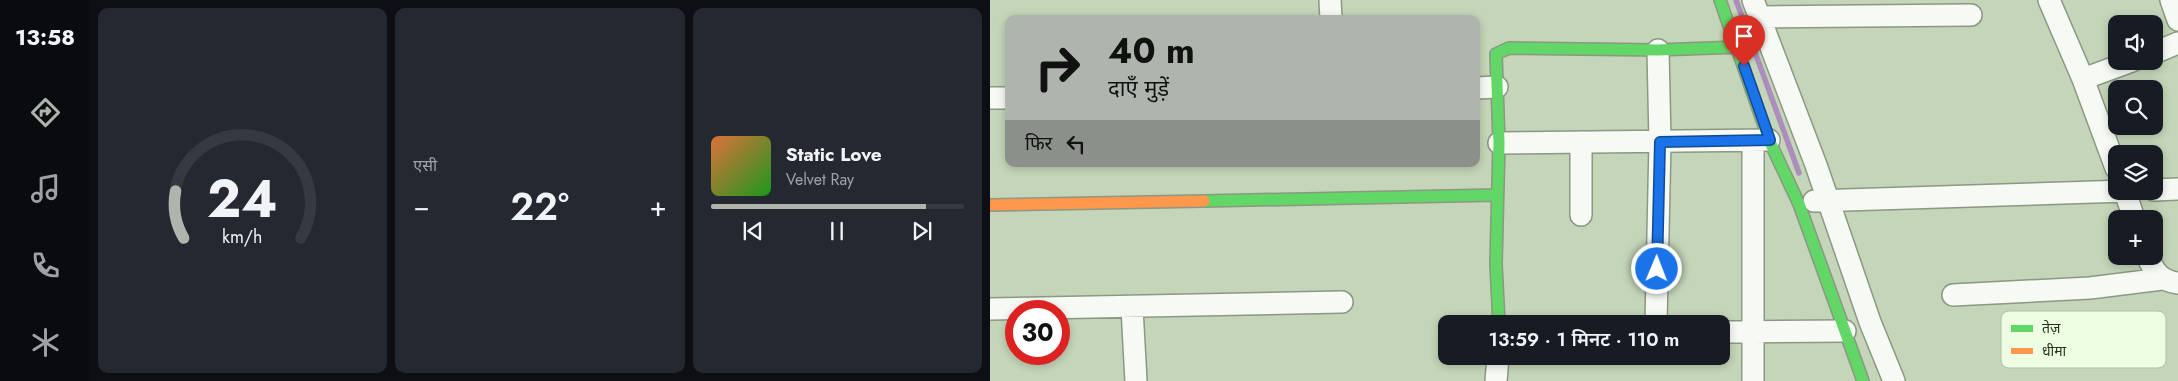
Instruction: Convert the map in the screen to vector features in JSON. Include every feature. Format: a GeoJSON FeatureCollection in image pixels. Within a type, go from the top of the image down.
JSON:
{"type":"FeatureCollection","features":[{"type":"Feature","properties":{"kind":"street"},"geometry":{"type":"LineString","coordinates":[[1330,0],[1331,15]]}},
{"type":"Feature","properties":{"kind":"street"},"geometry":{"type":"LineString","coordinates":[[1720,0],[1738,47],[1761,140],[1753,331],[1753,381]]}},
{"type":"Feature","properties":{"kind":"street"},"geometry":{"type":"LineString","coordinates":[[2049,0],[2083,79],[2108,146]]}},
{"type":"Feature","properties":{"kind":"street"},"geometry":{"type":"LineString","coordinates":[[1864,381],[1845,332],[1812,202],[1756,8],[1971,15]]}},
{"type":"Feature","properties":{"kind":"street"},"geometry":{"type":"LineString","coordinates":[[2163,50],[2178,43]]}},
{"type":"Feature","properties":{"kind":"street"},"geometry":{"type":"LineString","coordinates":[[1499,315],[1496,195],[1499,143],[1487,88],[1496,54],[1509,48],[1658,50],[1738,47]]}},
{"type":"Feature","properties":{"kind":"street"},"geometry":{"type":"LineString","coordinates":[[1656,315],[1660,142],[1658,50]]}},
{"type":"Feature","properties":{"kind":"street"},"geometry":{"type":"LineString","coordinates":[[2083,79],[2108,70]]}},
{"type":"Feature","properties":{"kind":"street"},"geometry":{"type":"LineString","coordinates":[[990,98],[1005,98]]}},
{"type":"Feature","properties":{"kind":"street"},"geometry":{"type":"LineString","coordinates":[[1761,140],[1812,202],[1866,313],[1894,381]]}},
{"type":"Feature","properties":{"kind":"street"},"geometry":{"type":"LineString","coordinates":[[1499,143],[1761,140]]}},
{"type":"Feature","properties":{"kind":"street"},"geometry":{"type":"LineString","coordinates":[[1581,142],[1581,215]]}},
{"type":"Feature","properties":{"kind":"street"},"geometry":{"type":"LineString","coordinates":[[2163,190],[2178,189]]}},
{"type":"Feature","properties":{"kind":"street"},"geometry":{"type":"LineString","coordinates":[[1812,202],[2108,192]]}},
{"type":"Feature","properties":{"kind":"street"},"geometry":{"type":"LineString","coordinates":[[990,206],[1496,195]]}},
{"type":"Feature","properties":{"kind":"street"},"geometry":{"type":"LineString","coordinates":[[2151,265],[2153,269],[2170,281]]}},
{"type":"Feature","properties":{"kind":"street"},"geometry":{"type":"LineString","coordinates":[[1953,295],[2090,288],[2170,281]]}},
{"type":"Feature","properties":{"kind":"street"},"geometry":{"type":"LineString","coordinates":[[990,309],[1132,308],[1342,302]]}},
{"type":"Feature","properties":{"kind":"street"},"geometry":{"type":"LineString","coordinates":[[1132,308],[1136,381]]}},
{"type":"Feature","properties":{"kind":"street"},"geometry":{"type":"LineString","coordinates":[[1730,332],[1845,332]]}},
{"type":"Feature","properties":{"kind":"street"},"geometry":{"type":"LineString","coordinates":[[1496,381],[1497,365]]}},
{"type":"Feature","properties":{"kind":"waterway"},"geometry":{"type":"LineString","coordinates":[[1736,0],[1799,173]]}},
{"type":"Feature","properties":{"kind":"traffic: fast"},"geometry":{"type":"LineString","coordinates":[[1720,0],[1769,140],[1799,204],[1863,381]]}},
{"type":"Feature","properties":{"kind":"traffic: fast"},"geometry":{"type":"LineString","coordinates":[[1499,315],[1496,264],[1499,143],[1496,54],[1509,48],[1658,50],[1738,47]]}},
{"type":"Feature","properties":{"kind":"traffic: fast"},"geometry":{"type":"LineString","coordinates":[[1204,201],[1497,195]]}},
{"type":"Feature","properties":{"kind":"traffic: slow"},"geometry":{"type":"LineString","coordinates":[[990,205],[1204,201]]}},
{"type":"Feature","properties":{"kind":"route"},"geometry":{"type":"LineString","coordinates":[[1657,269],[1660,142],[1770,140],[1744,66]]}}]}
